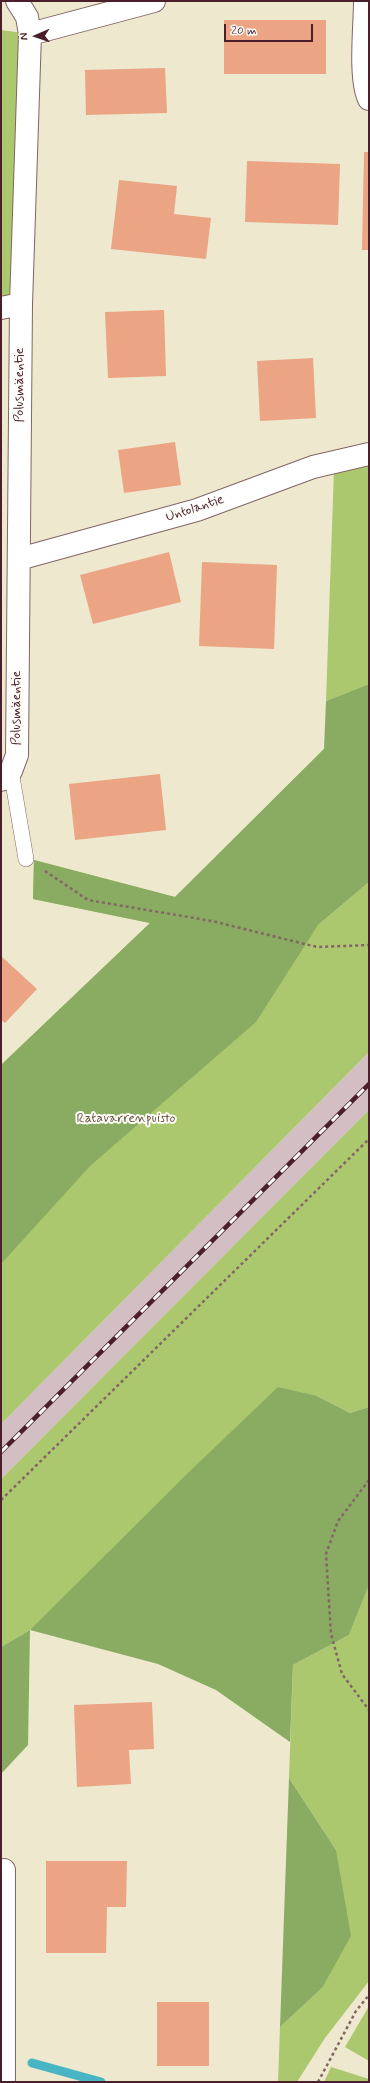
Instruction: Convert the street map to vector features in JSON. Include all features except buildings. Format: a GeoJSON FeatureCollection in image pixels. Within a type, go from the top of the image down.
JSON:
{"type":"FeatureCollection","features":[{"type":"Feature","properties":{"kind":"street","name":"Polusmäentie"},"geometry":{"type":"LineString","coordinates":[[6,775],[17,755],[19,558],[11,306],[30,34],[27,17],[17,1]]}},
{"type":"Feature","properties":{"kind":"street"},"geometry":{"type":"LineString","coordinates":[[30,34],[154,1]]}},
{"type":"Feature","properties":{"kind":"street"},"geometry":{"type":"LineString","coordinates":[[365,1],[364,77],[365,91],[369,99]]}},
{"type":"Feature","properties":{"kind":"street","name":"Untolantie"},"geometry":{"type":"LineString","coordinates":[[19,558],[197,510],[313,467],[369,454]]}},
{"type":"Feature","properties":{"kind":"street"},"geometry":{"type":"LineString","coordinates":[[4,1870],[4,2082]]}},
{"type":"Feature","properties":{"kind":"lane"},"geometry":{"type":"LineString","coordinates":[[6,775],[26,859]]}},
{"type":"Feature","properties":{"kind":"path"},"geometry":{"type":"LineString","coordinates":[[26,859],[88,900],[212,921],[317,947],[369,945]]}},
{"type":"Feature","properties":{"kind":"path"},"geometry":{"type":"LineString","coordinates":[[1,1500],[369,1139]]}},
{"type":"Feature","properties":{"kind":"path"},"geometry":{"type":"LineString","coordinates":[[369,1480],[338,1521],[326,1554],[331,1634],[342,1674],[369,1710]]}},
{"type":"Feature","properties":{"kind":"path"},"geometry":{"type":"LineString","coordinates":[[318,2082],[356,2011],[369,1995]]}},
{"type":"Feature","properties":{"kind":"shaded area"},"geometry":{"type":"Polygon","coordinates":[[[369,1052],[369,1110],[1,1479],[1,1424],[369,1052]]]}},
{"type":"Feature","properties":{"kind":"green space"},"geometry":{"type":"Polygon","coordinates":[[[1,30],[30,34],[21,304],[1,308],[1,30]]]}},
{"type":"Feature","properties":{"kind":"green space"},"geometry":{"type":"Polygon","coordinates":[[[369,465],[369,684],[326,701],[334,469],[369,465]]]}},
{"type":"Feature","properties":{"kind":"green space"},"geometry":{"type":"Polygon","coordinates":[[[369,684],[369,882],[318,925],[256,1022],[90,1166],[1,1264],[1,1065],[150,923],[33,899],[34,860],[175,897],[324,749],[326,701],[369,684]]]}},
{"type":"Feature","properties":{"kind":"green space","name":"Ratavarrenpuisto"},"geometry":{"type":"Polygon","coordinates":[[[324,749],[318,925],[369,882],[369,1052],[1,1424],[1,1065],[150,923],[33,899],[34,860],[175,897],[324,749]]]}},
{"type":"Feature","properties":{"kind":"green space"},"geometry":{"type":"Polygon","coordinates":[[[369,1110],[369,1407],[350,1413],[317,1396],[30,1630],[1,1647],[1,1479],[369,1110]]]}},
{"type":"Feature","properties":{"kind":"green space"},"geometry":{"type":"Polygon","coordinates":[[[278,1387],[317,1396],[350,1413],[369,1407],[369,1585],[349,1635],[293,1665],[290,1742],[216,1690],[158,1664],[30,1630],[189,1472],[278,1387]]]}},
{"type":"Feature","properties":{"kind":"green space"},"geometry":{"type":"Polygon","coordinates":[[[369,1585],[369,1981],[325,2038],[297,2082],[278,2082],[280,2027],[322,1988],[336,1850],[289,1778],[293,1665],[349,1635],[369,1585]]]}},
{"type":"Feature","properties":{"kind":"green space"},"geometry":{"type":"Polygon","coordinates":[[[30,1630],[28,1745],[1,1774],[1,1647],[30,1630]]]}},
{"type":"Feature","properties":{"kind":"green space"},"geometry":{"type":"Polygon","coordinates":[[[289,1778],[336,1850],[351,1936],[322,1988],[280,2027],[289,1778]]]}},
{"type":"Feature","properties":{"kind":"green space"},"geometry":{"type":"Polygon","coordinates":[[[369,2006],[369,2061],[345,2047],[369,2006]]]}},
{"type":"Feature","properties":{"kind":"green space"},"geometry":{"type":"Polygon","coordinates":[[[331,2067],[369,2079],[369,2082],[324,2082],[331,2067]]]}},
{"type":"Feature","properties":{"kind":"waterway"},"geometry":{"type":"LineString","coordinates":[[32,2063],[101,2082]]}},
{"type":"Feature","properties":{"kind":"railway"},"geometry":{"type":"LineString","coordinates":[[1,1452],[369,1084]]}}]}
